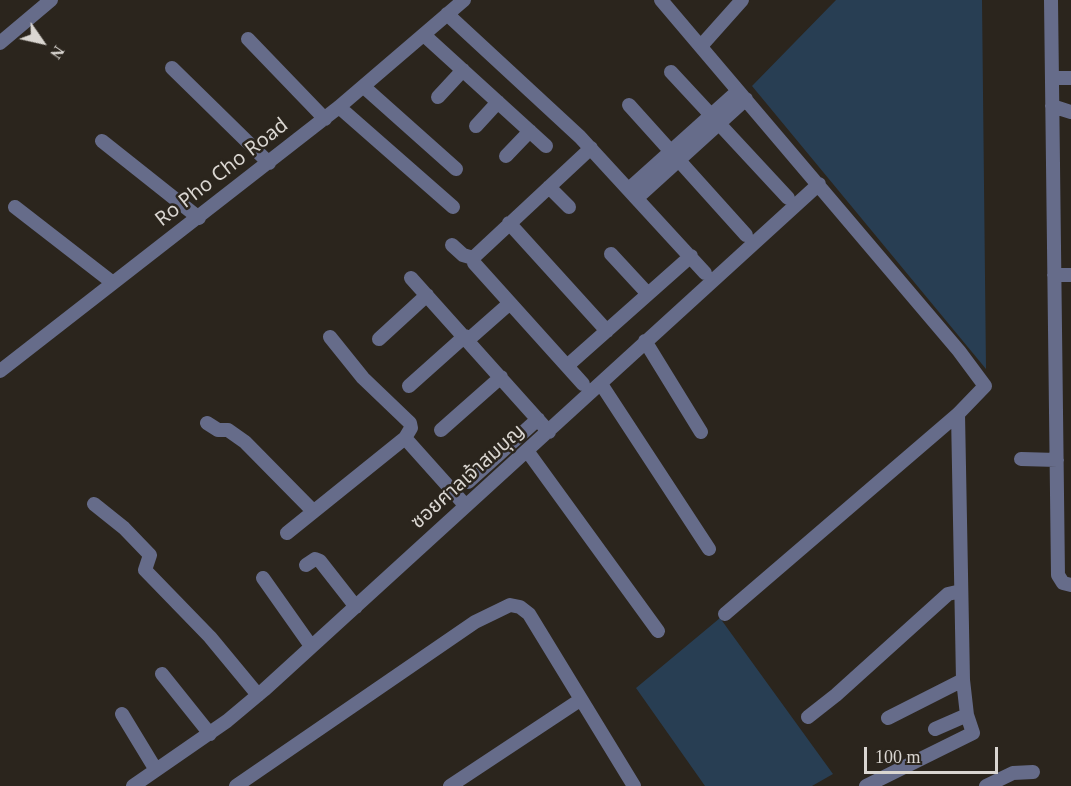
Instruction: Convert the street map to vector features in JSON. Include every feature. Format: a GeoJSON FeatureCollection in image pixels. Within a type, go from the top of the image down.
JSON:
{"type":"FeatureCollection","features":[{"type":"Feature","properties":{"kind":"street"},"geometry":{"type":"LineString","coordinates":[[0,43],[51,0]]}},
{"type":"Feature","properties":{"kind":"street","name":"Ro Pho Cho Road"},"geometry":{"type":"LineString","coordinates":[[0,371],[325,119],[464,0]]}},
{"type":"Feature","properties":{"kind":"street"},"geometry":{"type":"LineString","coordinates":[[661,0],[819,184],[983,381],[983,391],[958,414],[725,614]]}},
{"type":"Feature","properties":{"kind":"street"},"geometry":{"type":"LineString","coordinates":[[700,46],[742,0]]}},
{"type":"Feature","properties":{"kind":"street"},"geometry":{"type":"LineString","coordinates":[[1051,0],[1058,575],[1063,583],[1071,585]]}},
{"type":"Feature","properties":{"kind":"street"},"geometry":{"type":"LineString","coordinates":[[447,14],[591,148],[634,192],[705,273]]}},
{"type":"Feature","properties":{"kind":"street"},"geometry":{"type":"LineString","coordinates":[[424,35],[546,146]]}},
{"type":"Feature","properties":{"kind":"street"},"geometry":{"type":"LineString","coordinates":[[248,39],[325,119]]}},
{"type":"Feature","properties":{"kind":"street"},"geometry":{"type":"LineString","coordinates":[[172,68],[269,163]]}},
{"type":"Feature","properties":{"kind":"street"},"geometry":{"type":"LineString","coordinates":[[438,97],[463,70]]}},
{"type":"Feature","properties":{"kind":"street"},"geometry":{"type":"LineString","coordinates":[[670,72],[788,198]]}},
{"type":"Feature","properties":{"kind":"street"},"geometry":{"type":"LineString","coordinates":[[1052,78],[1071,78]]}},
{"type":"Feature","properties":{"kind":"street"},"geometry":{"type":"LineString","coordinates":[[364,87],[456,169]]}},
{"type":"Feature","properties":{"kind":"street"},"geometry":{"type":"LineString","coordinates":[[634,192],[742,95]]}},
{"type":"Feature","properties":{"kind":"street"},"geometry":{"type":"LineString","coordinates":[[476,126],[498,102]]}},
{"type":"Feature","properties":{"kind":"street"},"geometry":{"type":"LineString","coordinates":[[629,105],[746,235]]}},
{"type":"Feature","properties":{"kind":"street"},"geometry":{"type":"LineString","coordinates":[[1052,106],[1071,112]]}},
{"type":"Feature","properties":{"kind":"street"},"geometry":{"type":"LineString","coordinates":[[339,107],[453,207]]}},
{"type":"Feature","properties":{"kind":"street"},"geometry":{"type":"LineString","coordinates":[[506,156],[530,131]]}},
{"type":"Feature","properties":{"kind":"street"},"geometry":{"type":"LineString","coordinates":[[102,141],[199,218]]}},
{"type":"Feature","properties":{"kind":"street"},"geometry":{"type":"LineString","coordinates":[[473,258],[591,148]]}},
{"type":"Feature","properties":{"kind":"street","name":"ซอยศาลเจ้าสมบุญ"},"geometry":{"type":"LineString","coordinates":[[133,786],[210,734],[258,695],[465,506],[528,452],[645,341],[819,184]]}},
{"type":"Feature","properties":{"kind":"street"},"geometry":{"type":"LineString","coordinates":[[549,187],[569,207]]}},
{"type":"Feature","properties":{"kind":"street"},"geometry":{"type":"LineString","coordinates":[[15,207],[113,283]]}},
{"type":"Feature","properties":{"kind":"street"},"geometry":{"type":"LineString","coordinates":[[510,224],[607,331]]}},
{"type":"Feature","properties":{"kind":"street"},"geometry":{"type":"LineString","coordinates":[[452,245],[463,255],[473,258],[583,384]]}},
{"type":"Feature","properties":{"kind":"street"},"geometry":{"type":"LineString","coordinates":[[611,254],[648,294]]}},
{"type":"Feature","properties":{"kind":"street"},"geometry":{"type":"LineString","coordinates":[[567,366],[691,256]]}},
{"type":"Feature","properties":{"kind":"street"},"geometry":{"type":"LineString","coordinates":[[1054,275],[1071,275]]}},
{"type":"Feature","properties":{"kind":"street"},"geometry":{"type":"LineString","coordinates":[[411,278],[549,432]]}},
{"type":"Feature","properties":{"kind":"street"},"geometry":{"type":"LineString","coordinates":[[379,339],[427,295]]}},
{"type":"Feature","properties":{"kind":"street"},"geometry":{"type":"LineString","coordinates":[[409,386],[510,303]]}},
{"type":"Feature","properties":{"kind":"street"},"geometry":{"type":"LineString","coordinates":[[287,533],[405,438],[411,428],[410,423],[363,378],[330,337]]}},
{"type":"Feature","properties":{"kind":"street"},"geometry":{"type":"LineString","coordinates":[[645,341],[701,432]]}},
{"type":"Feature","properties":{"kind":"street"},"geometry":{"type":"LineString","coordinates":[[441,430],[501,377]]}},
{"type":"Feature","properties":{"kind":"street"},"geometry":{"type":"LineString","coordinates":[[601,384],[709,549]]}},
{"type":"Feature","properties":{"kind":"street"},"geometry":{"type":"LineString","coordinates":[[866,786],[973,733],[967,715],[963,680],[958,414]]}},
{"type":"Feature","properties":{"kind":"street"},"geometry":{"type":"LineString","coordinates":[[468,482],[538,419]]}},
{"type":"Feature","properties":{"kind":"street"},"geometry":{"type":"LineString","coordinates":[[207,423],[218,430],[228,430],[245,442],[313,511]]}},
{"type":"Feature","properties":{"kind":"street"},"geometry":{"type":"LineString","coordinates":[[405,438],[465,506]]}},
{"type":"Feature","properties":{"kind":"street"},"geometry":{"type":"LineString","coordinates":[[528,452],[658,631]]}},
{"type":"Feature","properties":{"kind":"street"},"geometry":{"type":"LineString","coordinates":[[1021,459],[1057,460]]}},
{"type":"Feature","properties":{"kind":"street"},"geometry":{"type":"LineString","coordinates":[[94,504],[124,528],[150,555],[145,570],[210,637],[258,695]]}},
{"type":"Feature","properties":{"kind":"street"},"geometry":{"type":"LineString","coordinates":[[306,565],[315,559],[320,561],[356,607]]}},
{"type":"Feature","properties":{"kind":"street"},"geometry":{"type":"LineString","coordinates":[[263,578],[311,646]]}},
{"type":"Feature","properties":{"kind":"street"},"geometry":{"type":"LineString","coordinates":[[808,717],[836,695],[948,594],[961,591]]}},
{"type":"Feature","properties":{"kind":"street"},"geometry":{"type":"LineString","coordinates":[[236,786],[475,622],[510,605],[520,607],[529,614],[634,786]]}},
{"type":"Feature","properties":{"kind":"street"},"geometry":{"type":"LineString","coordinates":[[162,674],[210,734]]}},
{"type":"Feature","properties":{"kind":"street"},"geometry":{"type":"LineString","coordinates":[[888,718],[963,680]]}},
{"type":"Feature","properties":{"kind":"street"},"geometry":{"type":"LineString","coordinates":[[450,786],[580,700]]}},
{"type":"Feature","properties":{"kind":"street"},"geometry":{"type":"LineString","coordinates":[[122,714],[156,770]]}},
{"type":"Feature","properties":{"kind":"street"},"geometry":{"type":"LineString","coordinates":[[935,729],[967,715]]}},
{"type":"Feature","properties":{"kind":"street"},"geometry":{"type":"LineString","coordinates":[[986,786],[1013,773],[1033,772]]}},
{"type":"Feature","properties":{"kind":"water"},"geometry":{"type":"Polygon","coordinates":[[[836,0],[982,0],[986,369],[752,86],[836,0]]]}},
{"type":"Feature","properties":{"kind":"water"},"geometry":{"type":"Polygon","coordinates":[[[720,618],[833,774],[812,786],[705,786],[636,688],[720,618]]]}}]}
